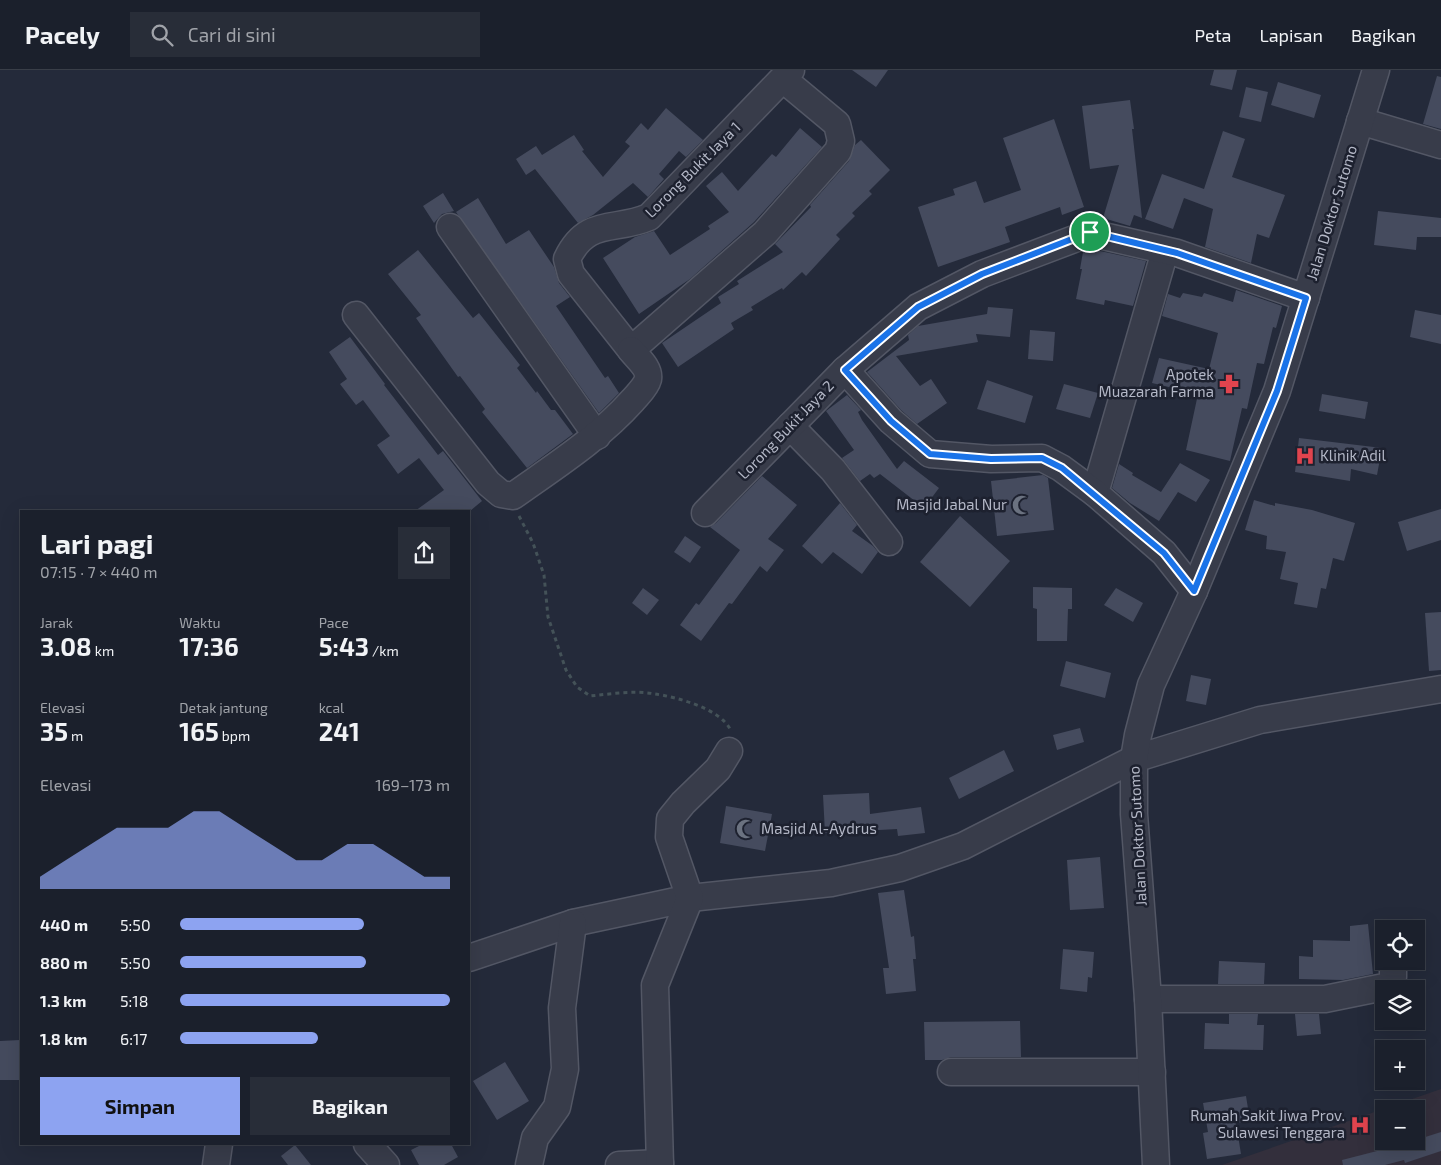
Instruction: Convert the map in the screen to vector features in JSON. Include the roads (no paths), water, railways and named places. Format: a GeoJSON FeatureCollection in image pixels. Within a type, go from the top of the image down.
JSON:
{"type":"FeatureCollection","features":[{"type":"Feature","properties":{"kind":"street","name":"Jalan Doktor Sutomo"},"geometry":{"type":"LineString","coordinates":[[1156,1165],[1148,999],[1137,860],[1134,759],[1151,685],[1194,591],[1277,391],[1376,70]]}},
{"type":"Feature","properties":{"kind":"street"},"geometry":{"type":"LineString","coordinates":[[626,344],[765,232],[838,151],[841,141],[838,124],[787,74]]}},
{"type":"Feature","properties":{"kind":"street","name":"Lorong Bukit Jaya 1"},"geometry":{"type":"LineString","coordinates":[[356,315],[488,483],[501,494],[513,496],[597,436],[642,390],[648,378],[647,368],[571,274],[566,259],[574,245],[588,234],[608,226],[633,224],[649,217],[787,74]]}},
{"type":"Feature","properties":{"kind":"street"},"geometry":{"type":"LineString","coordinates":[[1360,120],[1441,145]]}},
{"type":"Feature","properties":{"kind":"street"},"geometry":{"type":"LineString","coordinates":[[450,227],[597,436]]}},
{"type":"Feature","properties":{"kind":"street","name":"Lorong Bukit Jaya 2"},"geometry":{"type":"LineString","coordinates":[[705,513],[845,370],[918,307],[982,274],[1090,232],[1177,253],[1306,298]]}},
{"type":"Feature","properties":{"kind":"street"},"geometry":{"type":"LineString","coordinates":[[1095,494],[1164,251]]}},
{"type":"Feature","properties":{"kind":"street"},"geometry":{"type":"LineString","coordinates":[[845,370],[891,421],[930,454],[991,459],[1042,458],[1062,468],[1164,553],[1194,591]]}},
{"type":"Feature","properties":{"kind":"street"},"geometry":{"type":"LineString","coordinates":[[790,426],[832,470],[889,542]]}},
{"type":"Feature","properties":{"kind":"street"},"geometry":{"type":"LineString","coordinates":[[470,958],[573,923],[690,898],[831,883],[900,868],[963,846],[1134,759],[1260,720],[1441,689]]}},
{"type":"Feature","properties":{"kind":"street"},"geometry":{"type":"LineString","coordinates":[[618,1165],[660,1164],[655,985],[690,898],[669,837],[670,819],[683,803],[718,769],[729,751]]}},
{"type":"Feature","properties":{"kind":"street"},"geometry":{"type":"LineString","coordinates":[[529,1165],[535,1138],[557,1107],[565,1070],[562,1008],[573,923]]}},
{"type":"Feature","properties":{"kind":"street"},"geometry":{"type":"LineString","coordinates":[[1148,999],[1325,999],[1389,986],[1393,977],[1393,970]]}},
{"type":"Feature","properties":{"kind":"street"},"geometry":{"type":"LineString","coordinates":[[951,1072],[1152,1072]]}},
{"type":"Feature","properties":{"kind":"street"},"geometry":{"type":"LineString","coordinates":[[216,1165],[219,1145]]}},
{"type":"Feature","properties":{"kind":"street"},"geometry":{"type":"LineString","coordinates":[[368,1145],[386,1165]]}},
{"type":"Feature","properties":{"kind":"place","name":"Apotek Muazarah Farma"},"geometry":{"type":"Point","coordinates":[1229,384]}},
{"type":"Feature","properties":{"kind":"place","name":"Klinik Adil"},"geometry":{"type":"Point","coordinates":[1305,456]}},
{"type":"Feature","properties":{"kind":"place","name":"Masjid Jabal Nur"},"geometry":{"type":"Point","coordinates":[1022,505]}},
{"type":"Feature","properties":{"kind":"place","name":"Masjid Al-Aydrus"},"geometry":{"type":"Point","coordinates":[746,829]}},
{"type":"Feature","properties":{"kind":"place","name":"Rumah Sakit Jiwa Prov. Sulawesi Tenggara"},"geometry":{"type":"Point","coordinates":[1360,1125]}}]}
